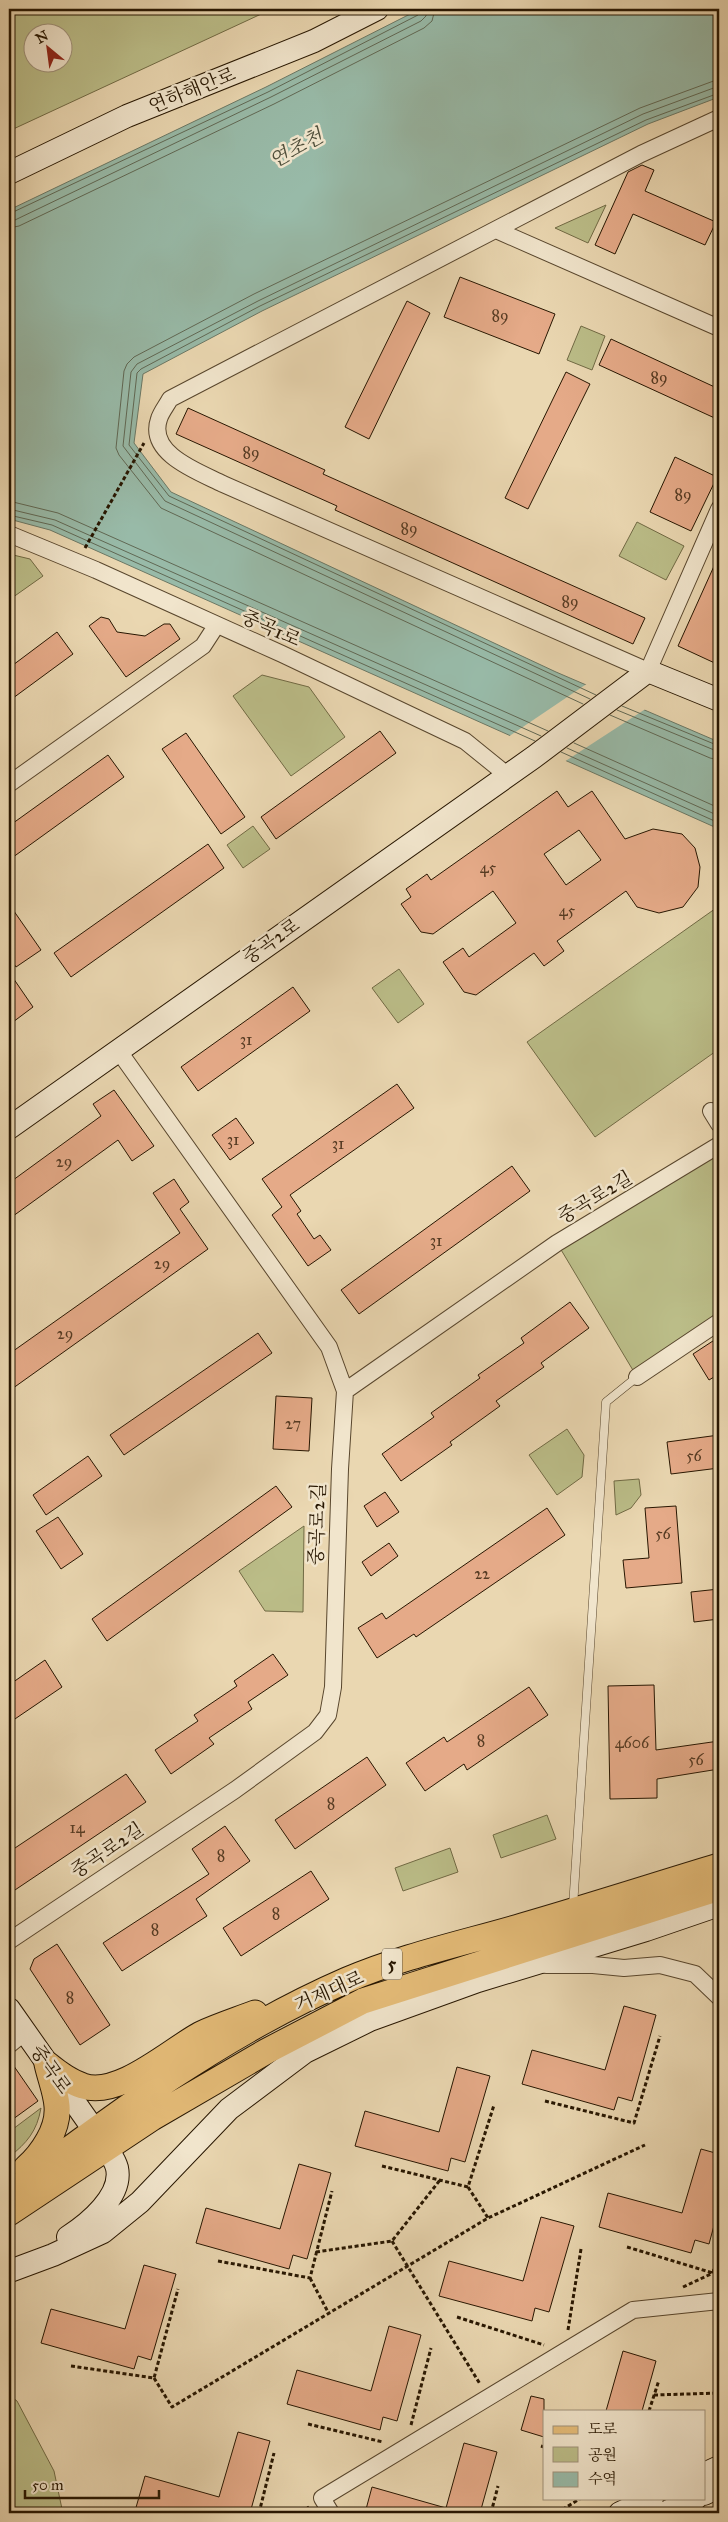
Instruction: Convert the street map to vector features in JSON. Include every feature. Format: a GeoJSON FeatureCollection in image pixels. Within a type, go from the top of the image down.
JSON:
{"type":"FeatureCollection","features":[{"type":"Feature","properties":{"kind":"main road","name":"거제대로"},"geometry":{"type":"LineString","coordinates":[[9,2213],[100,2138],[159,2085],[252,2028],[319,1993],[349,1979],[433,1950],[719,1866]]}},
{"type":"Feature","properties":{"kind":"main road","name":"거제대로"},"geometry":{"type":"LineString","coordinates":[[9,2194],[100,2138],[363,2001],[719,1888]]}},
{"type":"Feature","properties":{"kind":"main road"},"geometry":{"type":"LineString","coordinates":[[47,2064],[69,2080],[85,2087],[114,2085],[156,2063],[201,2034],[284,2001],[319,1993]]}},
{"type":"Feature","properties":{"kind":"main road"},"geometry":{"type":"LineString","coordinates":[[9,2181],[37,2158],[49,2140],[56,2119],[57,2107],[47,2064]]}},
{"type":"Feature","properties":{"kind":"street","name":"연하해안로"},"geometry":{"type":"LineString","coordinates":[[9,173],[127,116],[314,41],[376,9]]}},
{"type":"Feature","properties":{"kind":"street"},"geometry":{"type":"LineString","coordinates":[[719,118],[641,154],[170,399],[158,420],[158,437],[171,457],[222,484],[644,676],[719,700]]}},
{"type":"Feature","properties":{"kind":"street"},"geometry":{"type":"LineString","coordinates":[[496,230],[719,328]]}},
{"type":"Feature","properties":{"kind":"street"},"geometry":{"type":"LineString","coordinates":[[644,676],[719,509]]}},
{"type":"Feature","properties":{"kind":"street","name":"중곡1로"},"geometry":{"type":"LineString","coordinates":[[9,534],[96,570],[216,626],[282,654],[465,741],[507,775]]}},
{"type":"Feature","properties":{"kind":"street"},"geometry":{"type":"LineString","coordinates":[[9,784],[203,646],[216,626]]}},
{"type":"Feature","properties":{"kind":"street","name":"중곡2로"},"geometry":{"type":"LineString","coordinates":[[9,1128],[534,757],[644,676]]}},
{"type":"Feature","properties":{"kind":"street"},"geometry":{"type":"LineString","coordinates":[[118,1050],[329,1347],[345,1391]]}},
{"type":"Feature","properties":{"kind":"street","name":"중곡로2길"},"geometry":{"type":"LineString","coordinates":[[9,1941],[307,1738],[315,1732],[328,1714],[332,1687],[338,1498],[345,1391],[557,1244],[719,1145]]}},
{"type":"Feature","properties":{"kind":"street"},"geometry":{"type":"LineString","coordinates":[[637,1376],[719,1322]]}},
{"type":"Feature","properties":{"kind":"street"},"geometry":{"type":"LineString","coordinates":[[9,2271],[53,2255],[103,2232],[140,2202],[229,2109],[304,2052],[370,2020],[478,1981],[534,1965],[719,1905]]}},
{"type":"Feature","properties":{"kind":"street"},"geometry":{"type":"LineString","coordinates":[[534,1965],[594,1965],[624,1968],[660,1965],[695,1974],[719,1997]]}},
{"type":"Feature","properties":{"kind":"street","name":"중곡로"},"geometry":{"type":"LineString","coordinates":[[9,2009],[17,2039],[47,2064],[100,2138],[117,2169],[117,2179],[110,2196],[99,2212],[85,2226],[9,2271]]}},
{"type":"Feature","properties":{"kind":"street"},"geometry":{"type":"LineString","coordinates":[[331,2513],[322,2498],[633,2310],[719,2300]]}},
{"type":"Feature","properties":{"kind":"street"},"geometry":{"type":"LineString","coordinates":[[706,2473],[719,2467]]}},
{"type":"Feature","properties":{"kind":"street"},"geometry":{"type":"LineString","coordinates":[[706,2493],[719,2487]]}},
{"type":"Feature","properties":{"kind":"street"},"geometry":{"type":"LineString","coordinates":[[620,2513],[648,2500]]}},
{"type":"Feature","properties":{"kind":"street"},"geometry":{"type":"LineString","coordinates":[[665,2513],[692,2500]]}},
{"type":"Feature","properties":{"kind":"lane"},"geometry":{"type":"LineString","coordinates":[[573,1910],[606,1402],[637,1376]]}},
{"type":"Feature","properties":{"kind":"path"},"geometry":{"type":"LineString","coordinates":[[82,553],[146,439]]}},
{"type":"Feature","properties":{"kind":"path"},"geometry":{"type":"LineString","coordinates":[[545,2101],[634,2123],[660,2036]]}},
{"type":"Feature","properties":{"kind":"path"},"geometry":{"type":"LineString","coordinates":[[468,2187],[494,2105]]}},
{"type":"Feature","properties":{"kind":"path"},"geometry":{"type":"LineString","coordinates":[[178,2289],[154,2378],[172,2407],[488,2218],[645,2145]]}},
{"type":"Feature","properties":{"kind":"path"},"geometry":{"type":"LineString","coordinates":[[382,2166],[468,2187],[488,2218]]}},
{"type":"Feature","properties":{"kind":"path"},"geometry":{"type":"LineString","coordinates":[[316,2252],[392,2241],[440,2180]]}},
{"type":"Feature","properties":{"kind":"path"},"geometry":{"type":"LineString","coordinates":[[328,2312],[310,2278],[332,2191]]}},
{"type":"Feature","properties":{"kind":"path"},"geometry":{"type":"LineString","coordinates":[[392,2241],[488,2398]]}},
{"type":"Feature","properties":{"kind":"path"},"geometry":{"type":"LineString","coordinates":[[627,2247],[713,2273],[719,2247]]}},
{"type":"Feature","properties":{"kind":"path"},"geometry":{"type":"LineString","coordinates":[[457,2318],[565,2352],[581,2249]]}},
{"type":"Feature","properties":{"kind":"path"},"geometry":{"type":"LineString","coordinates":[[218,2260],[310,2278]]}},
{"type":"Feature","properties":{"kind":"path"},"geometry":{"type":"LineString","coordinates":[[308,2424],[406,2447],[431,2348]]}},
{"type":"Feature","properties":{"kind":"path"},"geometry":{"type":"LineString","coordinates":[[71,2366],[154,2378]]}},
{"type":"Feature","properties":{"kind":"path"},"geometry":{"type":"LineString","coordinates":[[649,2410],[659,2380]]}},
{"type":"Feature","properties":{"kind":"path"},"geometry":{"type":"LineString","coordinates":[[654,2395],[719,2393]]}},
{"type":"Feature","properties":{"kind":"path"},"geometry":{"type":"LineString","coordinates":[[259,2513],[274,2453]]}},
{"type":"Feature","properties":{"kind":"path"},"geometry":{"type":"LineString","coordinates":[[491,2513],[498,2486]]}},
{"type":"Feature","properties":{"kind":"path"},"geometry":{"type":"LineString","coordinates":[[557,2513],[578,2500]]}},
{"type":"Feature","properties":{"kind":"green space"},"geometry":{"type":"Polygon","coordinates":[[[9,9],[272,9],[9,131],[9,9]]]}},
{"type":"Feature","properties":{"kind":"green space"},"geometry":{"type":"Polygon","coordinates":[[[606,205],[588,243],[555,228],[606,205]]]}},
{"type":"Feature","properties":{"kind":"green space"},"geometry":{"type":"Polygon","coordinates":[[[581,326],[605,336],[592,370],[567,360],[581,326]]]}},
{"type":"Feature","properties":{"kind":"green space"},"geometry":{"type":"Polygon","coordinates":[[[637,522],[684,546],[666,580],[619,556],[637,522]]]}},
{"type":"Feature","properties":{"kind":"green space"},"geometry":{"type":"Polygon","coordinates":[[[9,554],[30,559],[43,576],[9,600],[9,554]]]}},
{"type":"Feature","properties":{"kind":"green space"},"geometry":{"type":"Polygon","coordinates":[[[262,675],[309,687],[345,737],[291,776],[233,696],[262,675]]]}},
{"type":"Feature","properties":{"kind":"green space"},"geometry":{"type":"Polygon","coordinates":[[[253,826],[270,849],[243,868],[227,845],[253,826]]]}},
{"type":"Feature","properties":{"kind":"green space"},"geometry":{"type":"Polygon","coordinates":[[[719,906],[719,1049],[595,1137],[527,1042],[719,906]]]}},
{"type":"Feature","properties":{"kind":"green space"},"geometry":{"type":"Polygon","coordinates":[[[399,969],[424,1004],[398,1023],[372,988],[399,969]]]}},
{"type":"Feature","properties":{"kind":"green space"},"geometry":{"type":"Polygon","coordinates":[[[719,1145],[719,1322],[637,1377],[557,1243],[719,1145]]]}},
{"type":"Feature","properties":{"kind":"green space"},"geometry":{"type":"Polygon","coordinates":[[[567,1429],[584,1455],[582,1477],[557,1495],[529,1455],[567,1429]]]}},
{"type":"Feature","properties":{"kind":"green space"},"geometry":{"type":"Polygon","coordinates":[[[639,1479],[641,1495],[631,1508],[616,1515],[614,1481],[639,1479]]]}},
{"type":"Feature","properties":{"kind":"green space"},"geometry":{"type":"Polygon","coordinates":[[[304,1526],[303,1612],[265,1611],[239,1571],[304,1526]]]}},
{"type":"Feature","properties":{"kind":"green space"},"geometry":{"type":"Polygon","coordinates":[[[547,1815],[556,1839],[501,1858],[493,1835],[547,1815]]]}},
{"type":"Feature","properties":{"kind":"green space"},"geometry":{"type":"Polygon","coordinates":[[[450,1848],[458,1872],[403,1891],[395,1868],[450,1848]]]}},
{"type":"Feature","properties":{"kind":"green space"},"geometry":{"type":"Polygon","coordinates":[[[41,2108],[34,2130],[21,2147],[9,2157],[9,2132],[41,2108]]]}},
{"type":"Feature","properties":{"kind":"green space"},"geometry":{"type":"Polygon","coordinates":[[[9,2395],[17,2401],[54,2471],[62,2509],[72,2513],[9,2513],[9,2395]]]}},
{"type":"Feature","properties":{"kind":"water","name":"연초천"},"geometry":{"type":"Polygon","coordinates":[[[420,9],[719,9],[719,97],[648,124],[262,311],[143,374],[134,443],[171,492],[556,672],[719,742],[719,829],[50,530],[9,519],[9,210],[266,87],[420,9]]]}},
{"type":"Feature","properties":{"kind":"pier"},"geometry":{"type":"Polygon","coordinates":[[[588,683],[647,708],[564,762],[508,737],[588,683]]]}},
{"type":"Feature","properties":{"kind":"building"},"geometry":{"type":"Polygon","coordinates":[[[642,165],[654,170],[645,191],[716,222],[705,245],[633,214],[615,254],[595,245],[628,172],[642,165]]]}},
{"type":"Feature","properties":{"kind":"building"},"geometry":{"type":"Polygon","coordinates":[[[460,277],[555,314],[539,354],[444,317],[460,277]]]}},
{"type":"Feature","properties":{"kind":"building"},"geometry":{"type":"Polygon","coordinates":[[[407,301],[430,313],[369,439],[345,427],[407,301]]]}},
{"type":"Feature","properties":{"kind":"building"},"geometry":{"type":"Polygon","coordinates":[[[611,339],[719,389],[719,420],[599,365],[611,339]]]}},
{"type":"Feature","properties":{"kind":"building"},"geometry":{"type":"Polygon","coordinates":[[[566,372],[590,384],[528,509],[505,498],[566,372]]]}},
{"type":"Feature","properties":{"kind":"building"},"geometry":{"type":"Polygon","coordinates":[[[188,408],[325,470],[323,474],[645,618],[633,644],[335,510],[337,506],[176,434],[188,408]]]}},
{"type":"Feature","properties":{"kind":"building"},"geometry":{"type":"Polygon","coordinates":[[[675,457],[717,477],[691,531],[650,512],[675,457]]]}},
{"type":"Feature","properties":{"kind":"building"},"geometry":{"type":"Polygon","coordinates":[[[719,555],[719,665],[678,646],[719,555]]]}},
{"type":"Feature","properties":{"kind":"building"},"geometry":{"type":"Polygon","coordinates":[[[101,617],[109,619],[117,632],[145,636],[164,624],[170,624],[180,639],[126,677],[89,626],[101,617]]]}},
{"type":"Feature","properties":{"kind":"building"},"geometry":{"type":"Polygon","coordinates":[[[57,632],[73,654],[9,701],[9,668],[57,632]]]}},
{"type":"Feature","properties":{"kind":"building"},"geometry":{"type":"Polygon","coordinates":[[[380,731],[396,753],[276,839],[261,817],[380,731]]]}},
{"type":"Feature","properties":{"kind":"building"},"geometry":{"type":"Polygon","coordinates":[[[186,733],[245,817],[221,834],[162,749],[186,733]]]}},
{"type":"Feature","properties":{"kind":"building"},"geometry":{"type":"Polygon","coordinates":[[[108,755],[124,777],[9,860],[9,826],[108,755]]]}},
{"type":"Feature","properties":{"kind":"building"},"geometry":{"type":"Polygon","coordinates":[[[557,791],[568,807],[592,791],[625,839],[653,829],[682,834],[695,848],[700,867],[698,887],[683,907],[659,913],[637,907],[626,891],[557,941],[564,951],[544,966],[534,953],[476,995],[464,992],[443,962],[463,948],[469,957],[516,923],[493,891],[433,934],[421,932],[401,904],[411,897],[406,889],[427,874],[431,880],[557,791]],[[579,830],[544,854],[566,885],[601,860],[579,830]]]}},
{"type":"Feature","properties":{"kind":"building"},"geometry":{"type":"Polygon","coordinates":[[[208,844],[224,868],[71,977],[54,953],[208,844]]]}},
{"type":"Feature","properties":{"kind":"building"},"geometry":{"type":"Polygon","coordinates":[[[9,904],[41,950],[16,967],[9,956],[9,904]]]}},
{"type":"Feature","properties":{"kind":"building"},"geometry":{"type":"Polygon","coordinates":[[[9,972],[33,1007],[9,1025],[9,972]]]}},
{"type":"Feature","properties":{"kind":"building"},"geometry":{"type":"Polygon","coordinates":[[[293,987],[310,1011],[198,1091],[181,1067],[293,987]]]}},
{"type":"Feature","properties":{"kind":"building"},"geometry":{"type":"Polygon","coordinates":[[[397,1084],[414,1108],[290,1195],[301,1211],[297,1214],[314,1239],[320,1235],[331,1250],[308,1266],[272,1215],[282,1207],[262,1179],[397,1084]]]}},
{"type":"Feature","properties":{"kind":"building"},"geometry":{"type":"Polygon","coordinates":[[[114,1090],[154,1146],[132,1161],[118,1140],[9,1219],[9,1183],[101,1116],[93,1104],[114,1090]]]}},
{"type":"Feature","properties":{"kind":"building"},"geometry":{"type":"Polygon","coordinates":[[[236,1118],[254,1143],[230,1160],[212,1135],[236,1118]]]}},
{"type":"Feature","properties":{"kind":"building"},"geometry":{"type":"Polygon","coordinates":[[[512,1166],[530,1191],[359,1314],[341,1290],[512,1166]]]}},
{"type":"Feature","properties":{"kind":"building"},"geometry":{"type":"Polygon","coordinates":[[[174,1179],[189,1202],[180,1209],[208,1249],[9,1391],[9,1354],[180,1233],[153,1193],[174,1179]]]}},
{"type":"Feature","properties":{"kind":"building"},"geometry":{"type":"Polygon","coordinates":[[[570,1302],[589,1328],[541,1363],[544,1367],[496,1401],[500,1406],[450,1442],[452,1445],[401,1481],[382,1454],[434,1417],[431,1413],[480,1378],[478,1375],[524,1343],[521,1338],[570,1302]]]}},
{"type":"Feature","properties":{"kind":"building"},"geometry":{"type":"Polygon","coordinates":[[[258,1333],[272,1353],[124,1455],[110,1435],[258,1333]]]}},
{"type":"Feature","properties":{"kind":"building"},"geometry":{"type":"Polygon","coordinates":[[[719,1337],[719,1374],[709,1380],[693,1354],[719,1337]]]}},
{"type":"Feature","properties":{"kind":"building"},"geometry":{"type":"Polygon","coordinates":[[[276,1396],[312,1398],[309,1451],[273,1449],[276,1396]]]}},
{"type":"Feature","properties":{"kind":"building"},"geometry":{"type":"Polygon","coordinates":[[[719,1435],[719,1468],[671,1474],[667,1442],[719,1435]]]}},
{"type":"Feature","properties":{"kind":"building"},"geometry":{"type":"Polygon","coordinates":[[[88,1456],[102,1476],[46,1515],[33,1495],[88,1456]]]}},
{"type":"Feature","properties":{"kind":"building"},"geometry":{"type":"Polygon","coordinates":[[[276,1486],[292,1507],[107,1641],[92,1619],[276,1486]]]}},
{"type":"Feature","properties":{"kind":"building"},"geometry":{"type":"Polygon","coordinates":[[[385,1492],[399,1512],[377,1527],[364,1506],[385,1492]]]}},
{"type":"Feature","properties":{"kind":"building"},"geometry":{"type":"Polygon","coordinates":[[[676,1506],[682,1583],[626,1588],[623,1560],[649,1558],[645,1508],[676,1506]]]}},
{"type":"Feature","properties":{"kind":"building"},"geometry":{"type":"Polygon","coordinates":[[[547,1508],[565,1535],[416,1637],[414,1634],[377,1658],[358,1628],[382,1613],[386,1619],[547,1508]]]}},
{"type":"Feature","properties":{"kind":"building"},"geometry":{"type":"Polygon","coordinates":[[[58,1517],[83,1554],[61,1569],[36,1531],[58,1517]]]}},
{"type":"Feature","properties":{"kind":"building"},"geometry":{"type":"Polygon","coordinates":[[[389,1543],[398,1556],[371,1576],[362,1562],[389,1543]]]}},
{"type":"Feature","properties":{"kind":"building"},"geometry":{"type":"Polygon","coordinates":[[[719,1589],[719,1619],[694,1622],[691,1592],[719,1589]]]}},
{"type":"Feature","properties":{"kind":"building"},"geometry":{"type":"Polygon","coordinates":[[[273,1654],[288,1675],[248,1702],[252,1709],[209,1738],[214,1744],[171,1774],[155,1750],[198,1721],[194,1715],[237,1686],[234,1681],[273,1654]]]}},
{"type":"Feature","properties":{"kind":"building"},"geometry":{"type":"Polygon","coordinates":[[[45,1660],[62,1687],[9,1723],[9,1685],[45,1660]]]}},
{"type":"Feature","properties":{"kind":"building"},"geometry":{"type":"Polygon","coordinates":[[[654,1685],[656,1750],[719,1741],[719,1769],[657,1779],[657,1798],[610,1799],[608,1686],[654,1685]]]}},
{"type":"Feature","properties":{"kind":"building"},"geometry":{"type":"Polygon","coordinates":[[[529,1687],[548,1715],[467,1770],[464,1764],[425,1791],[406,1763],[444,1737],[447,1742],[529,1687]]]}},
{"type":"Feature","properties":{"kind":"building"},"geometry":{"type":"Polygon","coordinates":[[[367,1757],[386,1785],[295,1849],[275,1820],[367,1757]]]}},
{"type":"Feature","properties":{"kind":"building"},"geometry":{"type":"Polygon","coordinates":[[[126,1774],[146,1802],[9,1894],[9,1852],[126,1774]]]}},
{"type":"Feature","properties":{"kind":"building"},"geometry":{"type":"Polygon","coordinates":[[[225,1826],[250,1861],[196,1899],[207,1916],[122,1971],[103,1943],[209,1874],[192,1849],[225,1826]]]}},
{"type":"Feature","properties":{"kind":"building"},"geometry":{"type":"Polygon","coordinates":[[[311,1871],[329,1899],[241,1956],[223,1928],[311,1871]]]}},
{"type":"Feature","properties":{"kind":"building"},"geometry":{"type":"Polygon","coordinates":[[[57,1944],[110,2025],[80,2045],[30,1969],[34,1959],[57,1944]]]}},
{"type":"Feature","properties":{"kind":"building"},"geometry":{"type":"Polygon","coordinates":[[[624,2006],[656,2015],[632,2101],[618,2097],[614,2110],[522,2084],[532,2050],[605,2070],[624,2006]]]}},
{"type":"Feature","properties":{"kind":"building"},"geometry":{"type":"Polygon","coordinates":[[[9,2059],[38,2101],[9,2122],[9,2059]]]}},
{"type":"Feature","properties":{"kind":"building"},"geometry":{"type":"Polygon","coordinates":[[[457,2067],[490,2076],[465,2162],[451,2158],[448,2171],[355,2146],[365,2111],[439,2132],[457,2067]]]}},
{"type":"Feature","properties":{"kind":"building"},"geometry":{"type":"Polygon","coordinates":[[[701,2149],[719,2154],[719,2207],[709,2244],[695,2240],[691,2253],[599,2227],[608,2193],[682,2213],[701,2149]]]}},
{"type":"Feature","properties":{"kind":"building"},"geometry":{"type":"Polygon","coordinates":[[[299,2164],[331,2173],[307,2259],[293,2255],[289,2269],[196,2243],[206,2208],[280,2229],[299,2164]]]}},
{"type":"Feature","properties":{"kind":"building"},"geometry":{"type":"Polygon","coordinates":[[[541,2217],[574,2226],[549,2312],[535,2308],[532,2321],[439,2296],[449,2261],[523,2281],[541,2217]]]}},
{"type":"Feature","properties":{"kind":"building"},"geometry":{"type":"Polygon","coordinates":[[[144,2265],[176,2274],[151,2360],[138,2356],[134,2369],[41,2343],[51,2309],[125,2329],[144,2265]]]}},
{"type":"Feature","properties":{"kind":"building"},"geometry":{"type":"Polygon","coordinates":[[[389,2326],[421,2335],[397,2421],[383,2417],[380,2430],[287,2404],[297,2370],[371,2391],[389,2326]]]}},
{"type":"Feature","properties":{"kind":"building"},"geometry":{"type":"Polygon","coordinates":[[[623,2351],[656,2361],[642,2410],[606,2410],[623,2351]]]}},
{"type":"Feature","properties":{"kind":"building"},"geometry":{"type":"Polygon","coordinates":[[[531,2396],[544,2399],[543,2437],[521,2430],[531,2396]]]}},
{"type":"Feature","properties":{"kind":"building"},"geometry":{"type":"Polygon","coordinates":[[[238,2432],[270,2441],[250,2513],[144,2513],[135,2511],[145,2476],[219,2497],[238,2432]]]}},
{"type":"Feature","properties":{"kind":"building"},"geometry":{"type":"Polygon","coordinates":[[[464,2443],[497,2452],[480,2513],[365,2513],[372,2487],[446,2508],[464,2443]]]}}]}
